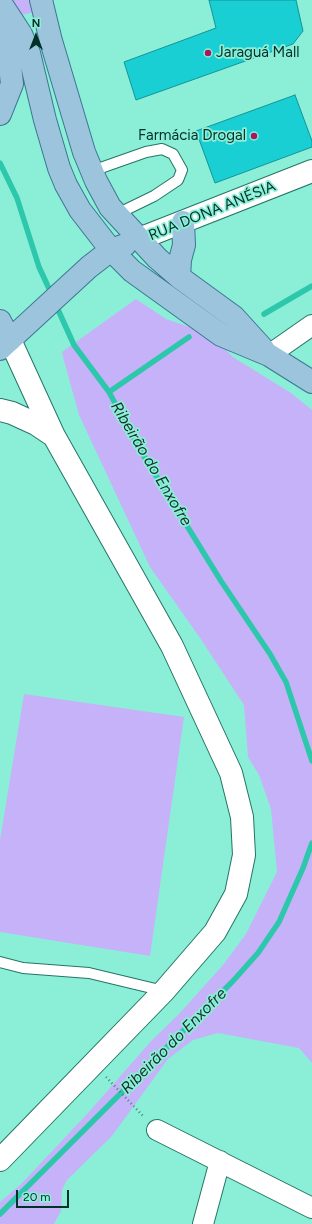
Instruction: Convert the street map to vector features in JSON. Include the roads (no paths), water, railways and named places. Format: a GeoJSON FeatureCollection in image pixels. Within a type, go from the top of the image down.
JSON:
{"type":"FeatureCollection","features":[{"type":"Feature","properties":{"kind":"main road"},"geometry":{"type":"LineString","coordinates":[[41,0],[60,73],[84,152],[110,206],[157,258],[179,277],[234,317],[269,355]]}},
{"type":"Feature","properties":{"kind":"main road"},"geometry":{"type":"LineString","coordinates":[[0,2],[21,34],[28,53],[45,120],[59,168],[66,185],[80,210],[111,250],[132,271],[221,334],[269,355],[312,382]]}},
{"type":"Feature","properties":{"kind":"main road"},"geometry":{"type":"LineString","coordinates":[[0,17],[4,47],[12,84],[0,114]]}},
{"type":"Feature","properties":{"kind":"main road"},"geometry":{"type":"LineString","coordinates":[[179,277],[180,260],[184,245],[183,222]]}},
{"type":"Feature","properties":{"kind":"main road","name":"RUA DONA ANÉSIA"},"geometry":{"type":"LineString","coordinates":[[5,345],[72,281],[111,250],[139,239]]}},
{"type":"Feature","properties":{"kind":"main road"},"geometry":{"type":"LineString","coordinates":[[0,321],[5,345]]}},
{"type":"Feature","properties":{"kind":"street","name":"RUA DONA ANÉSIA"},"geometry":{"type":"LineString","coordinates":[[139,239],[312,171]]}},
{"type":"Feature","properties":{"kind":"street"},"geometry":{"type":"LineString","coordinates":[[269,355],[312,324]]}},
{"type":"Feature","properties":{"kind":"street"},"geometry":{"type":"LineString","coordinates":[[0,1160],[164,992],[215,932],[236,894],[244,855],[242,817],[232,773],[172,646],[54,436],[5,345]]}},
{"type":"Feature","properties":{"kind":"street"},"geometry":{"type":"LineString","coordinates":[[0,410],[12,413],[36,424],[54,436]]}},
{"type":"Feature","properties":{"kind":"street"},"geometry":{"type":"LineString","coordinates":[[157,1130],[312,1208]]}},
{"type":"Feature","properties":{"kind":"street"},"geometry":{"type":"LineString","coordinates":[[203,1224],[220,1161]]}},
{"type":"Feature","properties":{"kind":"lane"},"geometry":{"type":"LineString","coordinates":[[92,171],[146,152],[162,149],[173,154],[182,170],[178,180],[154,196],[117,214]]}},
{"type":"Feature","properties":{"kind":"lane"},"geometry":{"type":"LineString","coordinates":[[0,962],[23,968],[89,973],[164,992]]}},
{"type":"Feature","properties":{"kind":"waterway","name":"Ribeirão do Enxofre"},"geometry":{"type":"LineString","coordinates":[[0,163],[17,198],[39,267],[52,295]]}},
{"type":"Feature","properties":{"kind":"waterway"},"geometry":{"type":"LineString","coordinates":[[264,314],[312,286]]}},
{"type":"Feature","properties":{"kind":"waterway","name":"Ribeirão do Enxofre"},"geometry":{"type":"LineString","coordinates":[[55,303],[74,345],[109,392],[142,453],[221,581],[270,654],[286,682],[312,761]]}},
{"type":"Feature","properties":{"kind":"waterway"},"geometry":{"type":"LineString","coordinates":[[109,392],[189,337]]}},
{"type":"Feature","properties":{"kind":"waterway","name":"Ribeirão do Enxofre"},"geometry":{"type":"LineString","coordinates":[[0,1214],[233,981],[258,953],[279,922],[303,868],[312,843]]}},
{"type":"Feature","properties":{"kind":"place","name":"Jaraguá Mall"},"geometry":{"type":"Point","coordinates":[208,53]}},
{"type":"Feature","properties":{"kind":"place","name":"Farmácia Drogal"},"geometry":{"type":"Point","coordinates":[254,136]}}]}
